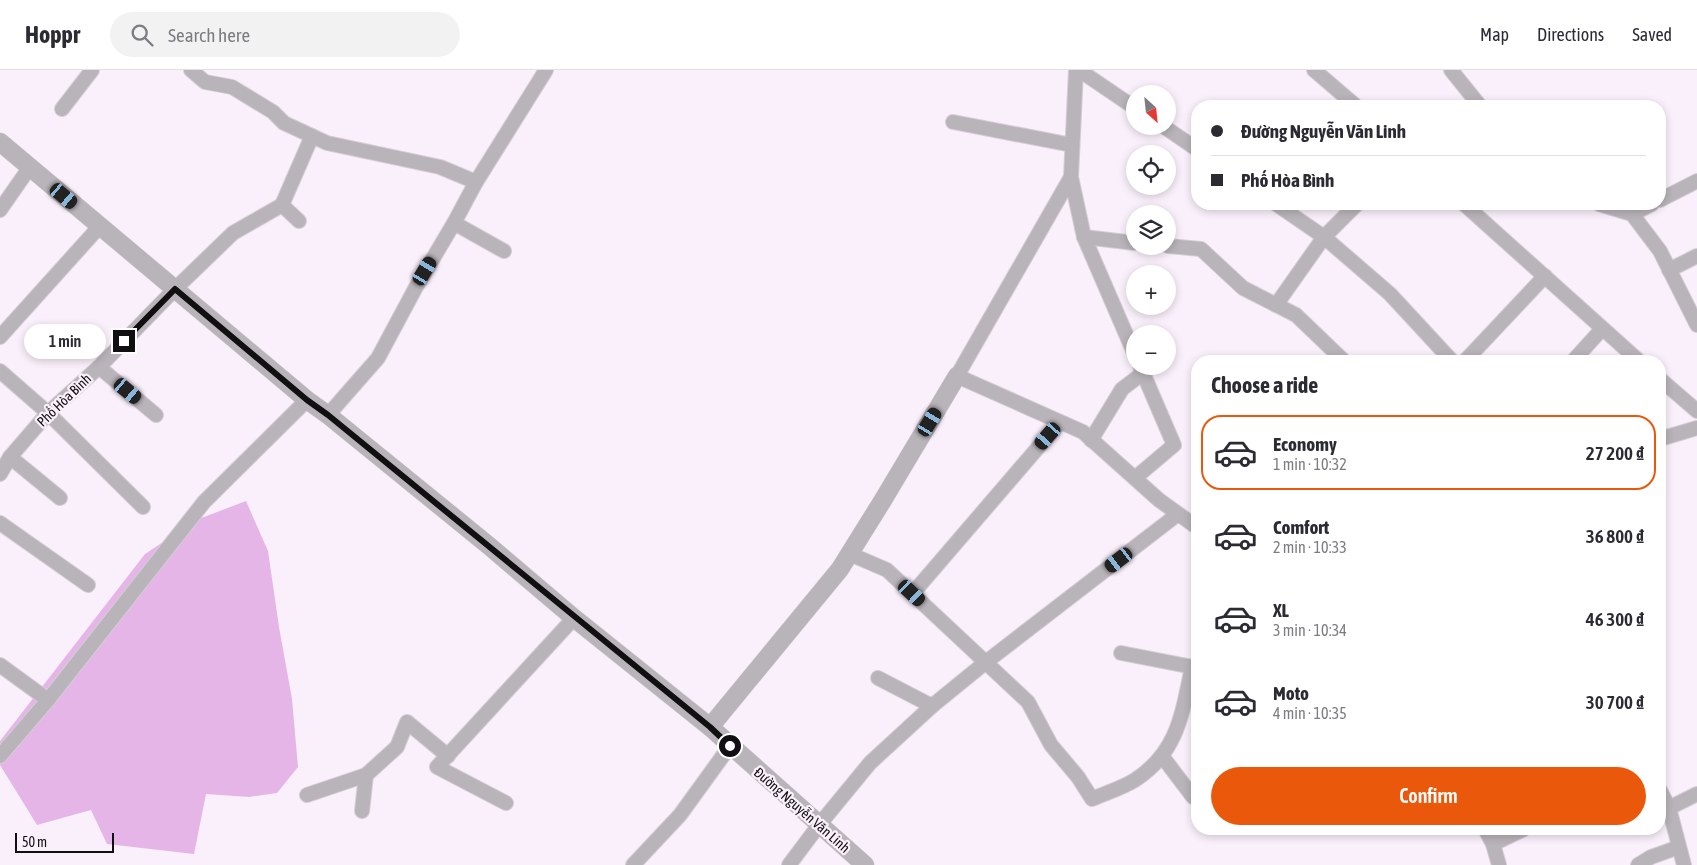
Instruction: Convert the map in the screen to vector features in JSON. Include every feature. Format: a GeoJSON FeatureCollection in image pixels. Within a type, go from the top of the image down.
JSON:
{"type":"FeatureCollection","features":[{"type":"Feature","properties":{"kind":"street"},"geometry":{"type":"LineString","coordinates":[[62,109],[92,70]]}},
{"type":"Feature","properties":{"kind":"street"},"geometry":{"type":"LineString","coordinates":[[191,70],[205,82],[232,87],[273,112],[284,123],[327,142],[440,168],[476,182]]}},
{"type":"Feature","properties":{"kind":"street"},"geometry":{"type":"LineString","coordinates":[[328,415],[378,358],[476,182],[546,70]]}},
{"type":"Feature","properties":{"kind":"street"},"geometry":{"type":"LineString","coordinates":[[1126,102],[1078,70],[1071,177],[1084,238],[1126,334]]}},
{"type":"Feature","properties":{"kind":"street"},"geometry":{"type":"LineString","coordinates":[[1314,70],[1349,100]]}},
{"type":"Feature","properties":{"kind":"street"},"geometry":{"type":"LineString","coordinates":[[1451,70],[1475,100]]}},
{"type":"Feature","properties":{"kind":"street"},"geometry":{"type":"LineString","coordinates":[[953,122],[1072,145]]}},
{"type":"Feature","properties":{"kind":"street"},"geometry":{"type":"LineString","coordinates":[[1176,135],[1191,145]]}},
{"type":"Feature","properties":{"kind":"street"},"geometry":{"type":"LineString","coordinates":[[299,220],[282,205],[312,136]]}},
{"type":"Feature","properties":{"kind":"street","name":"Đường Nguyễn Văn Linh"},"geometry":{"type":"LineString","coordinates":[[0,142],[307,400],[488,544],[574,618],[710,727],[865,865]]}},
{"type":"Feature","properties":{"kind":"street"},"geometry":{"type":"LineString","coordinates":[[0,210],[30,167]]}},
{"type":"Feature","properties":{"kind":"street"},"geometry":{"type":"LineString","coordinates":[[710,727],[840,569],[850,554],[957,376],[1071,177]]}},
{"type":"Feature","properties":{"kind":"street"},"geometry":{"type":"LineString","coordinates":[[1666,197],[1697,181]]}},
{"type":"Feature","properties":{"kind":"street","name":"Phố Hòa Bình"},"geometry":{"type":"LineString","coordinates":[[0,474],[10,457],[48,413],[99,367],[233,233],[282,205]]}},
{"type":"Feature","properties":{"kind":"street"},"geometry":{"type":"LineString","coordinates":[[1285,210],[1324,237],[1390,294],[1446,355]]}},
{"type":"Feature","properties":{"kind":"street"},"geometry":{"type":"LineString","coordinates":[[1276,305],[1324,237],[1351,210]]}},
{"type":"Feature","properties":{"kind":"street"},"geometry":{"type":"LineString","coordinates":[[1471,210],[1632,355]]}},
{"type":"Feature","properties":{"kind":"street"},"geometry":{"type":"LineString","coordinates":[[1619,210],[1632,214],[1660,251],[1697,325]]}},
{"type":"Feature","properties":{"kind":"street"},"geometry":{"type":"LineString","coordinates":[[1632,214],[1640,210]]}},
{"type":"Feature","properties":{"kind":"street"},"geometry":{"type":"LineString","coordinates":[[454,223],[504,251]]}},
{"type":"Feature","properties":{"kind":"street"},"geometry":{"type":"LineString","coordinates":[[0,337],[100,226]]}},
{"type":"Feature","properties":{"kind":"street"},"geometry":{"type":"LineString","coordinates":[[1084,238],[1126,242]]}},
{"type":"Feature","properties":{"kind":"street"},"geometry":{"type":"LineString","coordinates":[[1176,247],[1201,249],[1243,288],[1296,316],[1338,355]]}},
{"type":"Feature","properties":{"kind":"street"},"geometry":{"type":"LineString","coordinates":[[1670,270],[1697,256]]}},
{"type":"Feature","properties":{"kind":"street"},"geometry":{"type":"LineString","coordinates":[[1471,355],[1545,276]]}},
{"type":"Feature","properties":{"kind":"street"},"geometry":{"type":"LineString","coordinates":[[1578,355],[1602,329]]}},
{"type":"Feature","properties":{"kind":"street"},"geometry":{"type":"LineString","coordinates":[[99,367],[156,415]]}},
{"type":"Feature","properties":{"kind":"street"},"geometry":{"type":"LineString","coordinates":[[0,370],[48,413],[143,507]]}},
{"type":"Feature","properties":{"kind":"street"},"geometry":{"type":"LineString","coordinates":[[1091,440],[1122,389],[1136,375]]}},
{"type":"Feature","properties":{"kind":"street"},"geometry":{"type":"LineString","coordinates":[[1134,478],[1174,445],[1143,375]]}},
{"type":"Feature","properties":{"kind":"street"},"geometry":{"type":"LineString","coordinates":[[957,376],[1083,432],[1159,500],[1191,523]]}},
{"type":"Feature","properties":{"kind":"street"},"geometry":{"type":"LineString","coordinates":[[1666,384],[1697,411]]}},
{"type":"Feature","properties":{"kind":"street"},"geometry":{"type":"LineString","coordinates":[[0,756],[48,700],[204,502],[307,400]]}},
{"type":"Feature","properties":{"kind":"street"},"geometry":{"type":"LineString","coordinates":[[912,593],[1060,422]]}},
{"type":"Feature","properties":{"kind":"street"},"geometry":{"type":"LineString","coordinates":[[1666,437],[1697,428]]}},
{"type":"Feature","properties":{"kind":"street"},"geometry":{"type":"LineString","coordinates":[[10,457],[60,498]]}},
{"type":"Feature","properties":{"kind":"street"},"geometry":{"type":"LineString","coordinates":[[789,865],[818,824],[870,763],[932,706],[1178,514]]}},
{"type":"Feature","properties":{"kind":"street"},"geometry":{"type":"LineString","coordinates":[[0,523],[88,586]]}},
{"type":"Feature","properties":{"kind":"street"},"geometry":{"type":"LineString","coordinates":[[850,554],[888,570],[1028,702],[1051,745],[1078,777],[1092,799],[1134,780],[1162,756],[1178,728],[1191,682]]}},
{"type":"Feature","properties":{"kind":"street"},"geometry":{"type":"LineString","coordinates":[[506,803],[437,767],[574,618]]}},
{"type":"Feature","properties":{"kind":"street"},"geometry":{"type":"LineString","coordinates":[[1121,654],[1191,667]]}},
{"type":"Feature","properties":{"kind":"street"},"geometry":{"type":"LineString","coordinates":[[0,665],[48,700]]}},
{"type":"Feature","properties":{"kind":"street"},"geometry":{"type":"LineString","coordinates":[[878,678],[932,706]]}},
{"type":"Feature","properties":{"kind":"street"},"geometry":{"type":"LineString","coordinates":[[307,795],[366,775],[397,747],[407,722],[448,756]]}},
{"type":"Feature","properties":{"kind":"street"},"geometry":{"type":"LineString","coordinates":[[632,865],[680,815],[730,746]]}},
{"type":"Feature","properties":{"kind":"street"},"geometry":{"type":"LineString","coordinates":[[1162,756],[1191,794]]}},
{"type":"Feature","properties":{"kind":"street"},"geometry":{"type":"LineString","coordinates":[[362,811],[366,775]]}},
{"type":"Feature","properties":{"kind":"street"},"geometry":{"type":"LineString","coordinates":[[1669,808],[1697,794]]}},
{"type":"Feature","properties":{"kind":"street"},"geometry":{"type":"LineString","coordinates":[[1666,802],[1684,865]]}},
{"type":"Feature","properties":{"kind":"street"},"geometry":{"type":"LineString","coordinates":[[1488,835],[1499,865]]}},
{"type":"Feature","properties":{"kind":"street"},"geometry":{"type":"LineString","coordinates":[[1493,844],[1512,835]]}},
{"type":"Feature","properties":{"kind":"street"},"geometry":{"type":"LineString","coordinates":[[1638,865],[1679,847]]}},
{"type":"Feature","properties":{"kind":"shaded area"},"geometry":{"type":"Polygon","coordinates":[[[246,501],[268,551],[292,699],[298,767],[277,793],[249,797],[206,794],[194,854],[107,844],[91,810],[37,825],[0,765],[0,741],[145,554],[196,520],[246,501]]]}},
{"type":"Feature","properties":{"kind":"route"},"geometry":{"type":"LineString","coordinates":[[124,341],[175,289],[307,400],[488,544],[574,618],[710,727],[730,746]]}}]}
